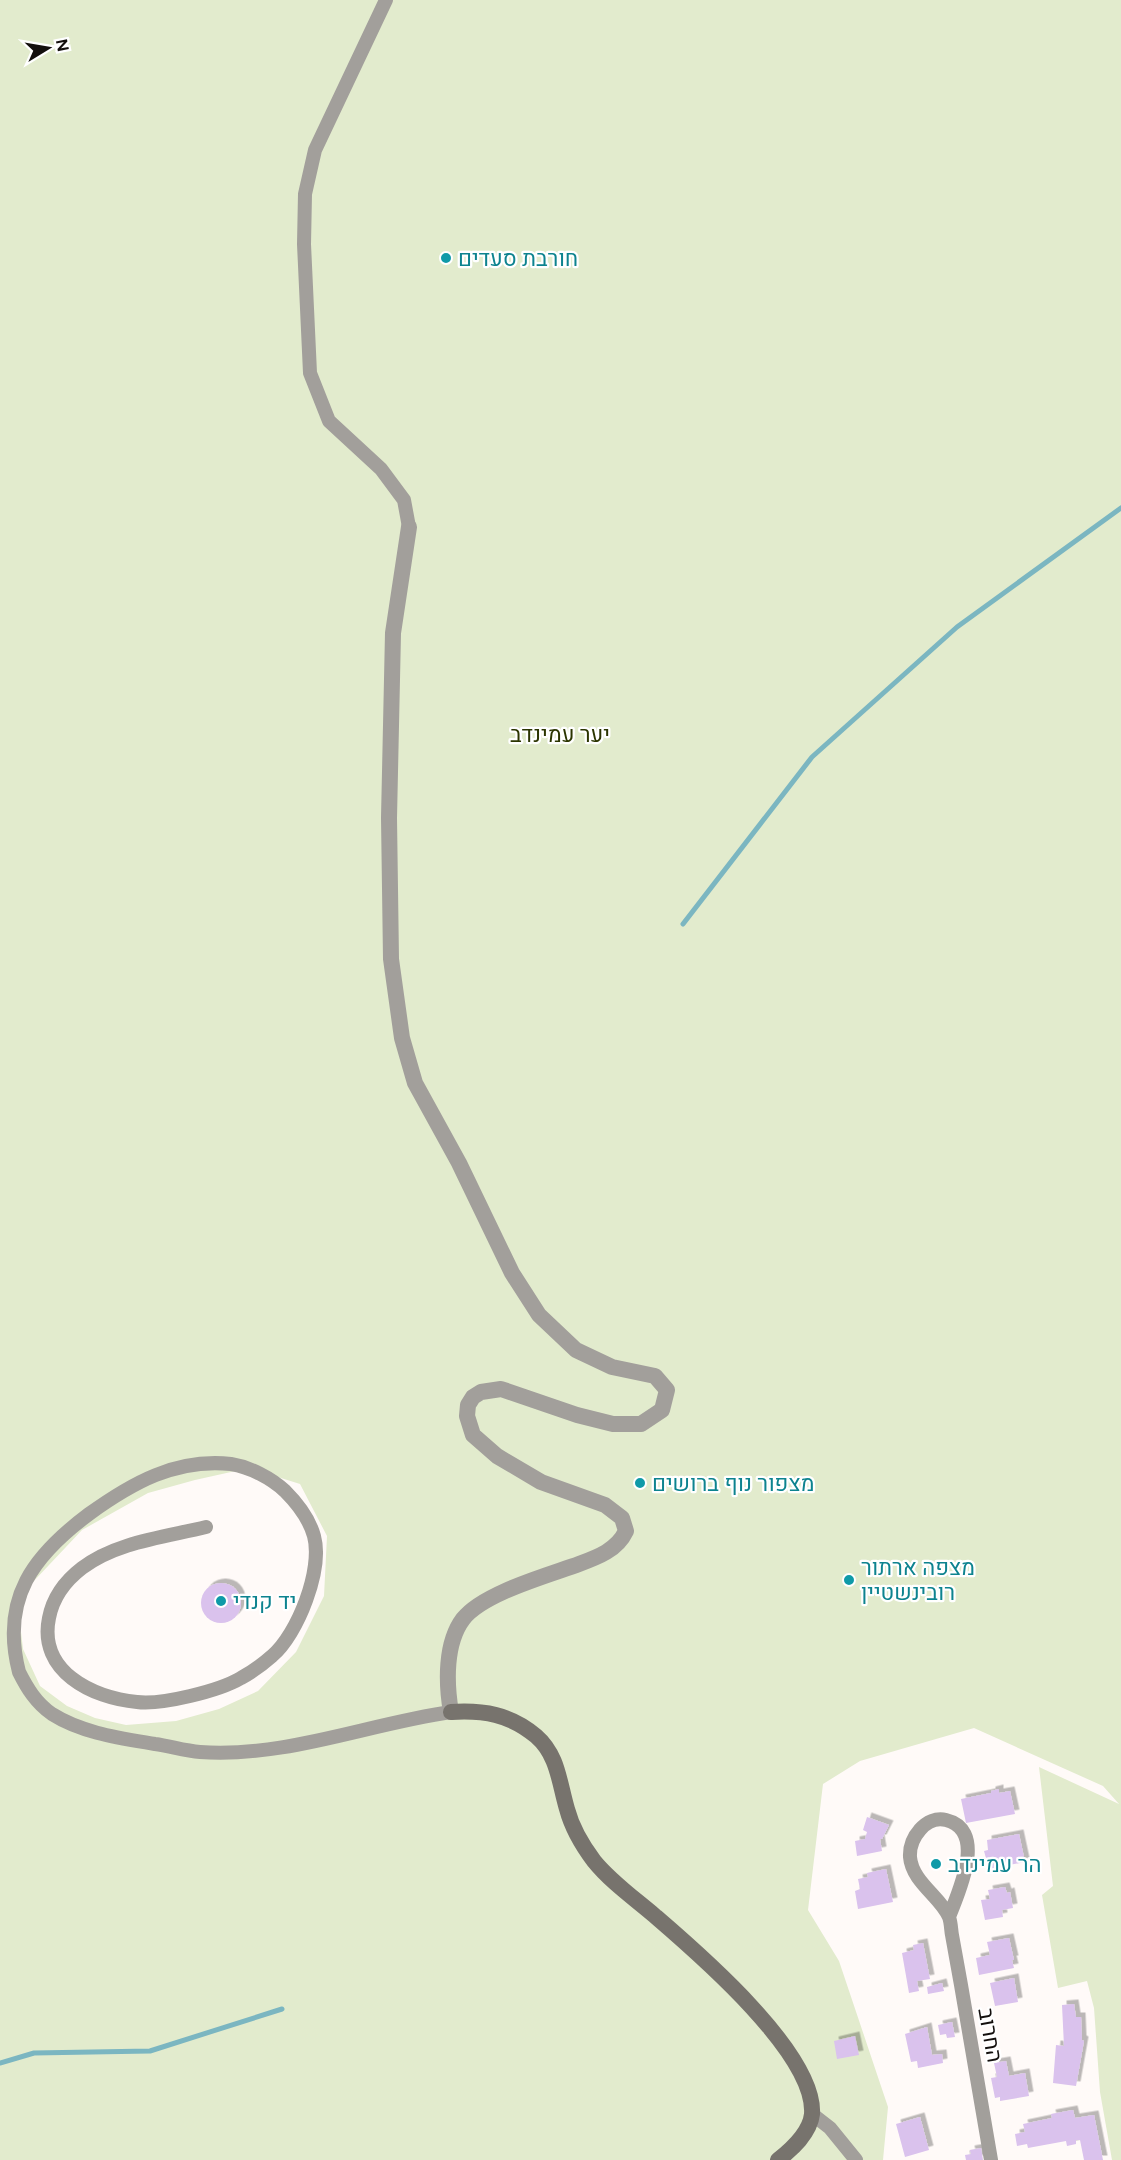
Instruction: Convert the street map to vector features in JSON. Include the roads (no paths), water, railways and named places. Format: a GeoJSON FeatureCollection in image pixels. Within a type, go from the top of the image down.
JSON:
{"type":"FeatureCollection","features":[{"type":"Feature","properties":{"kind":"main road"},"geometry":{"type":"LineString","coordinates":[[451,1712],[493,1713],[527,1729],[548,1748],[559,1773],[567,1810],[586,1850],[608,1875],[677,1935],[778,2035],[807,2085],[812,2114],[806,2130],[794,2147],[778,2160]]}},
{"type":"Feature","properties":{"kind":"street"},"geometry":{"type":"LineString","coordinates":[[206,1527],[107,1553],[82,1568],[60,1589],[51,1608],[47,1628],[49,1648],[58,1666],[81,1686],[99,1694],[139,1703],[169,1701],[239,1680],[275,1654],[289,1635],[306,1599],[316,1558],[314,1536],[300,1507],[280,1486],[263,1475],[240,1465],[219,1463],[193,1465],[163,1471],[107,1501],[68,1530],[24,1572],[14,1586],[7,1616],[11,1656],[29,1692],[51,1713],[97,1734],[200,1752],[272,1750],[451,1712],[448,1673],[454,1637],[463,1619],[472,1610],[507,1590],[593,1559],[611,1550],[621,1542],[626,1531],[622,1518],[606,1505],[541,1482],[496,1456],[473,1435],[467,1416],[468,1406],[473,1397],[481,1392],[501,1389],[577,1415],[613,1424],[641,1424],[662,1410],[667,1390],[655,1376],[612,1367],[576,1350],[539,1316],[512,1273],[459,1163],[415,1083],[402,1038],[391,959],[390,818],[393,633],[409,527],[404,500],[381,469],[329,421],[310,373],[304,244],[305,194],[315,150],[386,0]]}},
{"type":"Feature","properties":{"kind":"street","name":"החרוב"},"geometry":{"type":"LineString","coordinates":[[949,1917],[967,1867],[967,1842],[960,1829],[949,1821],[938,1819],[926,1824],[917,1833],[910,1848],[910,1858],[917,1876],[949,1917],[991,2160]]}},
{"type":"Feature","properties":{"kind":"street"},"geometry":{"type":"LineString","coordinates":[[812,2114],[830,2128],[856,2160]]}},
{"type":"Feature","properties":{"kind":"waterway"},"geometry":{"type":"LineString","coordinates":[[683,924],[812,757],[957,627],[1121,508]]}},
{"type":"Feature","properties":{"kind":"waterway"},"geometry":{"type":"LineString","coordinates":[[0,2063],[34,2053],[150,2051],[282,2009]]}},
{"type":"Feature","properties":{"kind":"place","name":"חורבת סעדים"},"geometry":{"type":"Point","coordinates":[446,258]}},
{"type":"Feature","properties":{"kind":"place","name":"מצפור נוף ברושים"},"geometry":{"type":"Point","coordinates":[640,1483]}},
{"type":"Feature","properties":{"kind":"place","name":"מצפה ארתור רובינשטיין"},"geometry":{"type":"Point","coordinates":[849,1580]}},
{"type":"Feature","properties":{"kind":"place","name":"יד קנדי"},"geometry":{"type":"Point","coordinates":[221,1601]}},
{"type":"Feature","properties":{"kind":"place","name":"הר עמינדב"},"geometry":{"type":"Point","coordinates":[936,1864]}},
{"type":"Feature","properties":{"kind":"park label","name":"יער עמינדב"},"geometry":{"type":"Point","coordinates":[560,734]}}]}
